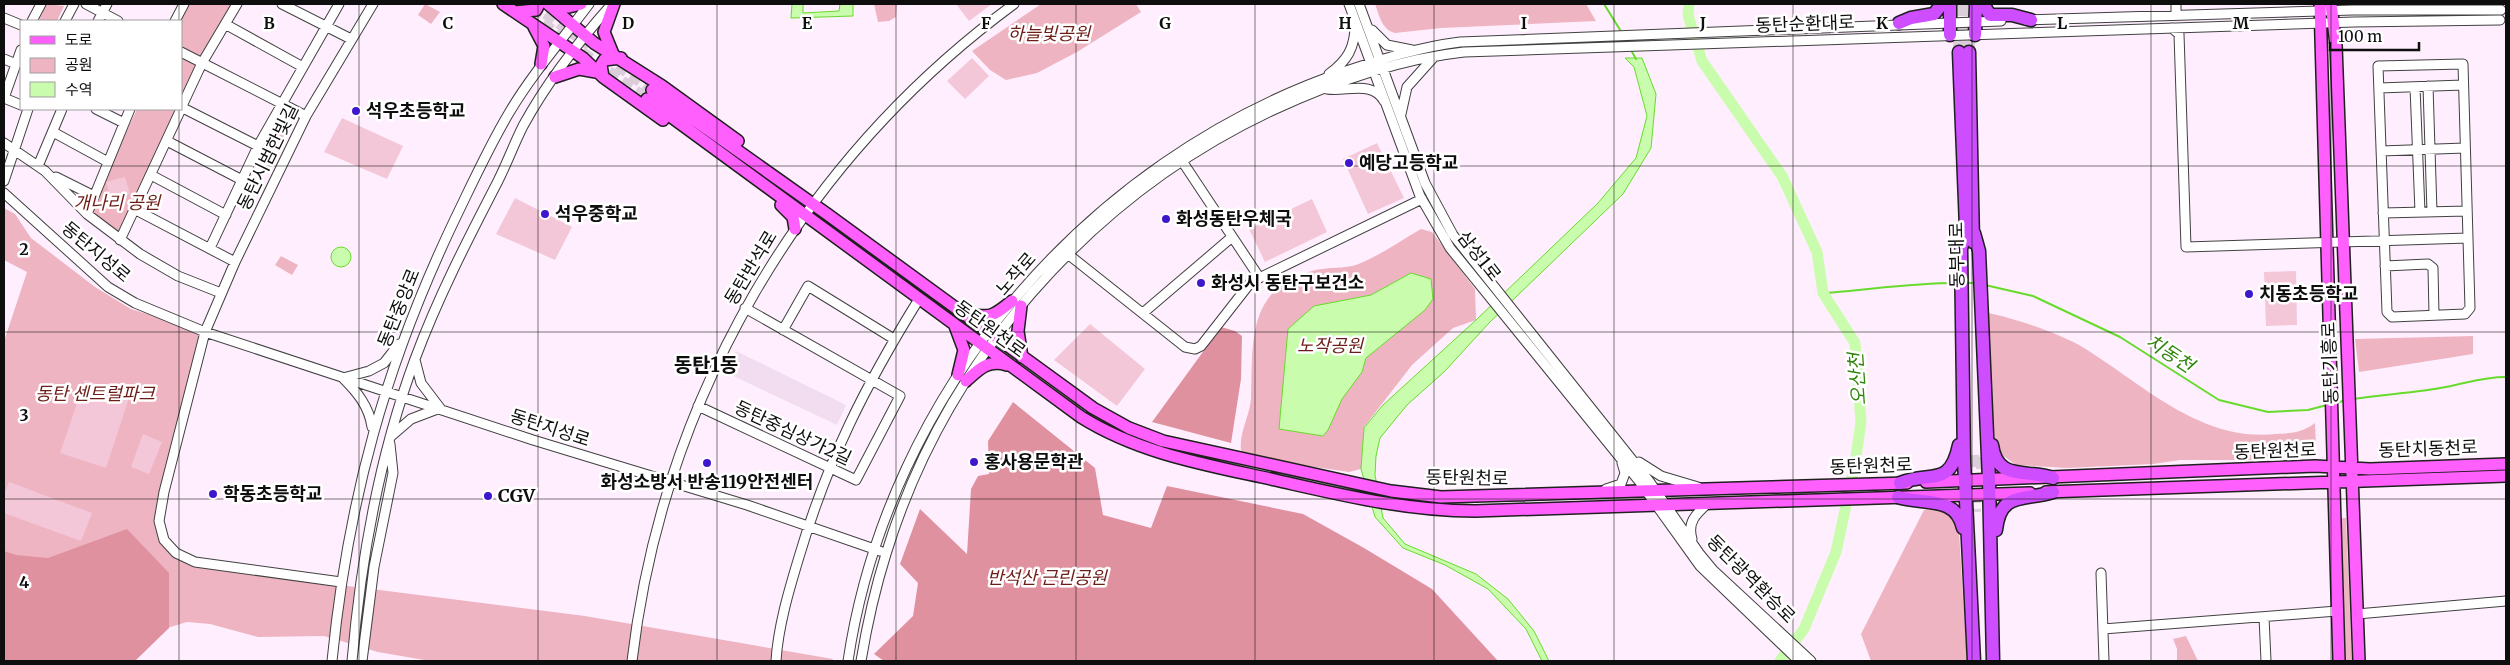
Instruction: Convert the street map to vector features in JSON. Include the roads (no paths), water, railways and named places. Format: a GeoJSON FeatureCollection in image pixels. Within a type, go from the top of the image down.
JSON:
{"type":"FeatureCollection","features":[{"type":"Feature","properties":{"kind":"highway"},"geometry":{"type":"LineString","coordinates":[[1900,23],[1911,18],[1934,14],[1942,4]]}},
{"type":"Feature","properties":{"kind":"highway"},"geometry":{"type":"LineString","coordinates":[[1950,4],[1950,35]]}},
{"type":"Feature","properties":{"kind":"highway"},"geometry":{"type":"LineString","coordinates":[[1975,34],[1976,4]]}},
{"type":"Feature","properties":{"kind":"highway"},"geometry":{"type":"LineString","coordinates":[[1983,4],[1990,15],[2012,15],[2031,20]]}},
{"type":"Feature","properties":{"kind":"highway","name":"동부대로"},"geometry":{"type":"LineString","coordinates":[[1964,52],[1977,456]]}},
{"type":"Feature","properties":{"kind":"highway"},"geometry":{"type":"LineString","coordinates":[[1972,310],[1987,431],[1993,661]]}},
{"type":"Feature","properties":{"kind":"highway"},"geometry":{"type":"LineString","coordinates":[[1972,310],[1964,434],[1965,495],[1974,661]]}},
{"type":"Feature","properties":{"kind":"highway"},"geometry":{"type":"LineString","coordinates":[[1987,431],[1992,439],[1997,462],[2002,468],[2015,474],[2039,473],[2052,478]]}},
{"type":"Feature","properties":{"kind":"highway"},"geometry":{"type":"LineString","coordinates":[[1900,483],[1913,478],[1937,476],[1950,469],[1956,460],[1960,440],[1964,434]]}},
{"type":"Feature","properties":{"kind":"highway"},"geometry":{"type":"LineString","coordinates":[[1990,560],[1997,517],[2002,509],[2012,500],[2053,492]]}},
{"type":"Feature","properties":{"kind":"highway"},"geometry":{"type":"LineString","coordinates":[[1898,498],[1912,502],[1941,503],[1954,510],[1961,520],[1968,559]]}},
{"type":"Feature","properties":{"kind":"highway"},"geometry":{"type":"LineString","coordinates":[[1980,661],[1979,511],[1988,661]]}},
{"type":"Feature","properties":{"kind":"main road"},"geometry":{"type":"LineString","coordinates":[[503,4],[573,51],[600,75],[788,209],[794,217],[795,229]]}},
{"type":"Feature","properties":{"kind":"main road"},"geometry":{"type":"LineString","coordinates":[[515,12],[536,10],[539,4]]}},
{"type":"Feature","properties":{"kind":"main road"},"geometry":{"type":"LineString","coordinates":[[548,4],[569,7],[580,4]]}},
{"type":"Feature","properties":{"kind":"main road"},"geometry":{"type":"LineString","coordinates":[[548,4],[586,35],[776,169],[796,192]]}},
{"type":"Feature","properties":{"kind":"main road"},"geometry":{"type":"LineString","coordinates":[[613,4],[604,32],[617,56]]}},
{"type":"Feature","properties":{"kind":"main road","name":"동탄기흥로"},"geometry":{"type":"LineString","coordinates":[[2320,12],[2328,365],[2339,661]]}},
{"type":"Feature","properties":{"kind":"main road","name":"동탄기흥로"},"geometry":{"type":"LineString","coordinates":[[2332,12],[2343,242],[2358,661]]}},
{"type":"Feature","properties":{"kind":"main road"},"geometry":{"type":"LineString","coordinates":[[528,20],[543,41],[541,64]]}},
{"type":"Feature","properties":{"kind":"main road"},"geometry":{"type":"LineString","coordinates":[[600,75],[601,65],[604,60],[617,56]]}},
{"type":"Feature","properties":{"kind":"main road"},"geometry":{"type":"LineString","coordinates":[[554,77],[579,69],[600,75]]}},
{"type":"Feature","properties":{"kind":"main road","name":"동탄원천로"},"geometry":{"type":"LineString","coordinates":[[2351,468],[2332,467],[1463,497],[1392,491],[1353,483],[1163,441],[1144,435],[1093,408],[813,204],[649,94],[804,215],[1080,416],[1135,445],[1176,458],[1395,506],[1475,511],[2352,482]]}},
{"type":"Feature","properties":{"kind":"main road"},"geometry":{"type":"LineString","coordinates":[[761,191],[787,202]]}},
{"type":"Feature","properties":{"kind":"main road"},"geometry":{"type":"LineString","coordinates":[[945,318],[955,315],[958,309],[980,317],[992,316],[1018,302],[1018,331],[1022,356]]}},
{"type":"Feature","properties":{"kind":"main road"},"geometry":{"type":"LineString","coordinates":[[955,326],[964,350],[960,381]]}},
{"type":"Feature","properties":{"kind":"main road"},"geometry":{"type":"LineString","coordinates":[[960,381],[989,363],[1011,366]]}},
{"type":"Feature","properties":{"kind":"main road","name":"동탄치동천로"},"geometry":{"type":"LineString","coordinates":[[2351,468],[2506,464]]}},
{"type":"Feature","properties":{"kind":"main road","name":"동탄치동천로"},"geometry":{"type":"LineString","coordinates":[[2352,482],[2506,476]]}},
{"type":"Feature","properties":{"kind":"main road"},"geometry":{"type":"LineString","coordinates":[[2334,520],[2336,515],[2345,514],[2350,515],[2354,520]]}},
{"type":"Feature","properties":{"kind":"street"},"geometry":{"type":"LineString","coordinates":[[32,20],[40,4]]}},
{"type":"Feature","properties":{"kind":"street"},"geometry":{"type":"LineString","coordinates":[[66,20],[74,4]]}},
{"type":"Feature","properties":{"kind":"street"},"geometry":{"type":"LineString","coordinates":[[86,4],[100,17],[114,20]]}},
{"type":"Feature","properties":{"kind":"street"},"geometry":{"type":"LineString","coordinates":[[100,17],[107,4]]}},
{"type":"Feature","properties":{"kind":"street"},"geometry":{"type":"LineString","coordinates":[[182,106],[202,62],[238,4]]}},
{"type":"Feature","properties":{"kind":"street"},"geometry":{"type":"LineString","coordinates":[[282,4],[351,39]]}},
{"type":"Feature","properties":{"kind":"street"},"geometry":{"type":"LineString","coordinates":[[210,248],[280,103],[339,4]]}},
{"type":"Feature","properties":{"kind":"street","name":"동탄시범한빛길"},"geometry":{"type":"LineString","coordinates":[[205,332],[235,262],[306,116],[373,4]]}},
{"type":"Feature","properties":{"kind":"street","name":"동탄중앙로"},"geometry":{"type":"LineString","coordinates":[[332,661],[341,582],[355,500],[372,431],[403,340],[438,255],[482,162],[509,113],[541,64],[589,4]]}},
{"type":"Feature","properties":{"kind":"street","name":"동탄중앙로"},"geometry":{"type":"LineString","coordinates":[[352,661],[367,537],[390,437],[415,358],[448,280],[523,126],[573,51],[613,4]]}},
{"type":"Feature","properties":{"kind":"street","name":"동탄반석로"},"geometry":{"type":"LineString","coordinates":[[632,661],[637,623],[653,544],[685,437],[745,308],[768,266],[841,167],[891,111],[945,60],[1014,4]]}},
{"type":"Feature","properties":{"kind":"street","name":"삼성1로"},"geometry":{"type":"LineString","coordinates":[[1349,4],[1360,18]]}},
{"type":"Feature","properties":{"kind":"street","name":"삼성1로"},"geometry":{"type":"LineString","coordinates":[[1359,4],[1360,18],[1378,67],[1401,117],[1425,183],[1442,217],[1487,286]]}},
{"type":"Feature","properties":{"kind":"street"},"geometry":{"type":"LineString","coordinates":[[2176,4],[2176,15]]}},
{"type":"Feature","properties":{"kind":"street"},"geometry":{"type":"LineString","coordinates":[[175,20],[181,5]]}},
{"type":"Feature","properties":{"kind":"street","name":"동탄순환대로"},"geometry":{"type":"LineString","coordinates":[[1378,67],[1404,64],[1434,56],[1474,51],[1975,34],[2178,30],[2320,12]]}},
{"type":"Feature","properties":{"kind":"street","name":"동탄순환대로"},"geometry":{"type":"LineString","coordinates":[[1378,67],[1402,54],[1415,50],[1460,42],[1602,35],[1900,23],[2176,15],[2332,12],[2500,15]]}},
{"type":"Feature","properties":{"kind":"street"},"geometry":{"type":"LineString","coordinates":[[4,18],[20,25]]}},
{"type":"Feature","properties":{"kind":"street"},"geometry":{"type":"LineString","coordinates":[[1360,18],[1378,38],[1387,44],[1415,50]]}},
{"type":"Feature","properties":{"kind":"street"},"geometry":{"type":"LineString","coordinates":[[1360,18],[1349,55],[1323,84],[1335,90],[1361,88],[1373,91],[1382,97],[1389,110]]}},
{"type":"Feature","properties":{"kind":"street"},"geometry":{"type":"LineString","coordinates":[[225,24],[301,66]]}},
{"type":"Feature","properties":{"kind":"street"},"geometry":{"type":"LineString","coordinates":[[2178,30],[2186,247],[2468,238]]}},
{"type":"Feature","properties":{"kind":"street"},"geometry":{"type":"LineString","coordinates":[[182,52],[306,116]]}},
{"type":"Feature","properties":{"kind":"street"},"geometry":{"type":"LineString","coordinates":[[20,53],[4,98],[20,106]]}},
{"type":"Feature","properties":{"kind":"street"},"geometry":{"type":"LineString","coordinates":[[1402,54],[1399,61],[1404,64]]}},
{"type":"Feature","properties":{"kind":"street"},"geometry":{"type":"LineString","coordinates":[[1401,117],[1407,87],[1434,56]]}},
{"type":"Feature","properties":{"kind":"street"},"geometry":{"type":"LineString","coordinates":[[4,59],[16,64]]}},
{"type":"Feature","properties":{"kind":"street"},"geometry":{"type":"LineString","coordinates":[[2463,64],[2464,86],[2470,308],[2465,314],[2392,316],[2387,312],[2378,66],[2463,64]]}},
{"type":"Feature","properties":{"kind":"street","name":"삼성1로"},"geometry":{"type":"LineString","coordinates":[[1378,67],[1389,110],[1422,199],[1450,248],[1487,286]]}},
{"type":"Feature","properties":{"kind":"street","name":"노작로"},"geometry":{"type":"LineString","coordinates":[[848,660],[861,597],[875,549],[888,513],[924,432],[984,346],[1018,302],[1088,228],[1191,145],[1240,117],[1323,84],[1378,67]]}},
{"type":"Feature","properties":{"kind":"street","name":"노작로"},"geometry":{"type":"LineString","coordinates":[[1151,178],[1182,162],[1238,128],[1323,84]]}},
{"type":"Feature","properties":{"kind":"street"},"geometry":{"type":"LineString","coordinates":[[2428,86],[2432,212]]}},
{"type":"Feature","properties":{"kind":"street"},"geometry":{"type":"LineString","coordinates":[[2379,88],[2464,86]]}},
{"type":"Feature","properties":{"kind":"street"},"geometry":{"type":"LineString","coordinates":[[2415,87],[2420,212]]}},
{"type":"Feature","properties":{"kind":"street"},"geometry":{"type":"LineString","coordinates":[[182,108],[258,146]]}},
{"type":"Feature","properties":{"kind":"street"},"geometry":{"type":"LineString","coordinates":[[4,181],[28,110]]}},
{"type":"Feature","properties":{"kind":"street"},"geometry":{"type":"LineString","coordinates":[[41,169],[62,110]]}},
{"type":"Feature","properties":{"kind":"street"},"geometry":{"type":"LineString","coordinates":[[98,110],[124,123]]}},
{"type":"Feature","properties":{"kind":"street"},"geometry":{"type":"LineString","coordinates":[[87,214],[130,110]]}},
{"type":"Feature","properties":{"kind":"street"},"geometry":{"type":"LineString","coordinates":[[120,240],[136,210],[180,110]]}},
{"type":"Feature","properties":{"kind":"street"},"geometry":{"type":"LineString","coordinates":[[53,132],[108,162]]}},
{"type":"Feature","properties":{"kind":"street"},"geometry":{"type":"LineString","coordinates":[[167,141],[242,180]]}},
{"type":"Feature","properties":{"kind":"street"},"geometry":{"type":"LineString","coordinates":[[4,143],[41,169],[87,214],[120,240],[178,276],[221,293]]}},
{"type":"Feature","properties":{"kind":"street"},"geometry":{"type":"LineString","coordinates":[[2381,151],[2465,148]]}},
{"type":"Feature","properties":{"kind":"street"},"geometry":{"type":"LineString","coordinates":[[1182,162],[1259,277]]}},
{"type":"Feature","properties":{"kind":"street"},"geometry":{"type":"LineString","coordinates":[[41,169],[94,196]]}},
{"type":"Feature","properties":{"kind":"street"},"geometry":{"type":"LineString","coordinates":[[151,176],[226,215]]}},
{"type":"Feature","properties":{"kind":"street","name":"동탄지성로"},"geometry":{"type":"LineString","coordinates":[[4,194],[108,286],[135,303],[205,332],[533,440],[747,505],[886,553]]}},
{"type":"Feature","properties":{"kind":"street"},"geometry":{"type":"LineString","coordinates":[[1064,252],[1185,347],[1195,349],[1200,346],[1251,282],[1422,199]]}},
{"type":"Feature","properties":{"kind":"street"},"geometry":{"type":"LineString","coordinates":[[136,210],[235,262]]}},
{"type":"Feature","properties":{"kind":"street"},"geometry":{"type":"LineString","coordinates":[[2384,214],[2467,211]]}},
{"type":"Feature","properties":{"kind":"street"},"geometry":{"type":"LineString","coordinates":[[1143,313],[1232,237]]}},
{"type":"Feature","properties":{"kind":"street"},"geometry":{"type":"LineString","coordinates":[[2385,266],[2428,264],[2433,268],[2434,315]]}},
{"type":"Feature","properties":{"kind":"street"},"geometry":{"type":"LineString","coordinates":[[783,330],[808,286],[894,339]]}},
{"type":"Feature","properties":{"kind":"street"},"geometry":{"type":"LineString","coordinates":[[1487,286],[1652,491]]}},
{"type":"Feature","properties":{"kind":"street"},"geometry":{"type":"LineString","coordinates":[[776,657],[792,579],[828,467],[870,379],[919,299]]}},
{"type":"Feature","properties":{"kind":"street","name":"동탄중심상가2길"},"geometry":{"type":"LineString","coordinates":[[698,406],[856,480],[900,396],[745,308]]}},
{"type":"Feature","properties":{"kind":"street"},"geometry":{"type":"LineString","coordinates":[[205,332],[164,492],[159,521],[164,540],[176,553],[194,562],[341,582]]}},
{"type":"Feature","properties":{"kind":"street"},"geometry":{"type":"LineString","coordinates":[[372,431],[370,415],[365,404],[343,378],[369,371],[384,364],[394,348],[403,340]]}},
{"type":"Feature","properties":{"kind":"street"},"geometry":{"type":"LineString","coordinates":[[390,437],[411,419],[440,408],[421,383],[415,358]]}},
{"type":"Feature","properties":{"kind":"street","name":"노작로"},"geometry":{"type":"LineString","coordinates":[[861,661],[886,553],[899,517],[932,440],[960,381]]}},
{"type":"Feature","properties":{"kind":"street","name":"동탄중앙로"},"geometry":{"type":"LineString","coordinates":[[362,661],[374,568],[393,474],[390,437]]}},
{"type":"Feature","properties":{"kind":"street"},"geometry":{"type":"LineString","coordinates":[[1620,451],[1651,472],[1705,489]]}},
{"type":"Feature","properties":{"kind":"street"},"geometry":{"type":"LineString","coordinates":[[1590,493],[1622,484],[1626,473],[1620,451]]}},
{"type":"Feature","properties":{"kind":"street","name":"동탄광역환승로"},"geometry":{"type":"LineString","coordinates":[[1652,491],[1690,554],[1811,661]]}},
{"type":"Feature","properties":{"kind":"street"},"geometry":{"type":"LineString","coordinates":[[1699,553],[1690,529],[1696,515],[1708,504]]}},
{"type":"Feature","properties":{"kind":"street","name":"동탄광역환승로"},"geometry":{"type":"LineString","coordinates":[[1661,505],[1730,590],[1799,661]]}},
{"type":"Feature","properties":{"kind":"street"},"geometry":{"type":"LineString","coordinates":[[888,513],[892,520],[899,517]]}},
{"type":"Feature","properties":{"kind":"street"},"geometry":{"type":"LineString","coordinates":[[2101,573],[2104,661]]}},
{"type":"Feature","properties":{"kind":"street"},"geometry":{"type":"LineString","coordinates":[[861,597],[868,595],[874,600]]}},
{"type":"Feature","properties":{"kind":"street"},"geometry":{"type":"LineString","coordinates":[[2357,614],[2506,601]]}},
{"type":"Feature","properties":{"kind":"street"},"geometry":{"type":"LineString","coordinates":[[2103,629],[2337,611]]}},
{"type":"Feature","properties":{"kind":"street"},"geometry":{"type":"LineString","coordinates":[[2264,617],[2266,661]]}},
{"type":"Feature","properties":{"kind":"water"},"geometry":{"type":"Polygon","coordinates":[[[792,4],[803,4],[803,13],[839,11],[840,4],[853,4],[853,16],[791,18],[792,4]]]}},
{"type":"Feature","properties":{"kind":"water"},"geometry":{"type":"Polygon","coordinates":[[[1625,58],[1642,58],[1656,94],[1651,148],[1623,194],[1489,323],[1445,371],[1407,405],[1380,438],[1376,456],[1375,475],[1383,518],[1405,544],[1476,574],[1508,599],[1534,631],[1549,661],[1542,661],[1526,629],[1488,589],[1445,565],[1403,548],[1375,517],[1361,469],[1364,428],[1383,405],[1476,320],[1598,203],[1636,158],[1647,116],[1634,67],[1625,58]]]}},
{"type":"Feature","properties":{"kind":"water"},"geometry":{"type":"Polygon","coordinates":[[[341,247],[348,250],[351,257],[348,264],[341,267],[334,264],[331,257],[334,250],[341,247]]]}},
{"type":"Feature","properties":{"kind":"water"},"geometry":{"type":"Polygon","coordinates":[[[1411,273],[1431,279],[1433,299],[1425,310],[1366,358],[1362,372],[1342,399],[1328,430],[1323,436],[1279,429],[1288,329],[1314,306],[1371,295],[1411,273]]]}},
{"type":"Feature","properties":{"kind":"waterway"},"geometry":{"type":"LineString","coordinates":[[1604,4],[1622,33]]}},
{"type":"Feature","properties":{"kind":"waterway","name":"오산천"},"geometry":{"type":"LineString","coordinates":[[1689,4],[1688,15],[1702,61],[1782,176],[1817,252],[1823,293],[1855,343],[1861,422],[1855,464],[1836,552],[1804,629],[1780,661]]}},
{"type":"Feature","properties":{"kind":"waterway"},"geometry":{"type":"LineString","coordinates":[[1631,50],[1636,59]]}},
{"type":"Feature","properties":{"kind":"waterway","name":"치동천"},"geometry":{"type":"LineString","coordinates":[[1823,293],[1906,285],[1955,283]]}},
{"type":"Feature","properties":{"kind":"waterway","name":"치동천"},"geometry":{"type":"LineString","coordinates":[[1965,283],[1975,283]]}},
{"type":"Feature","properties":{"kind":"waterway","name":"치동천"},"geometry":{"type":"LineString","coordinates":[[1985,285],[2033,296],[2120,337],[2219,400],[2268,412],[2308,410],[2327,405]]}},
{"type":"Feature","properties":{"kind":"waterway","name":"치동천"},"geometry":{"type":"LineString","coordinates":[[2353,399],[2434,389],[2482,379],[2506,377]]}},
{"type":"Feature","properties":{"kind":"waterway","name":"치동천"},"geometry":{"type":"LineString","coordinates":[[2336,403],[2346,400]]}},
{"type":"Feature","properties":{"kind":"tunnel"},"geometry":{"type":"LineString","coordinates":[[516,4],[569,42]]}},
{"type":"Feature","properties":{"kind":"tunnel"},"geometry":{"type":"LineString","coordinates":[[532,4],[589,45]]}},
{"type":"Feature","properties":{"kind":"tunnel"},"geometry":{"type":"LineString","coordinates":[[1959,4],[1959,52]]}},
{"type":"Feature","properties":{"kind":"tunnel"},"geometry":{"type":"LineString","coordinates":[[1969,4],[1969,52]]}},
{"type":"Feature","properties":{"kind":"tunnel"},"geometry":{"type":"LineString","coordinates":[[582,52],[647,99]]}},
{"type":"Feature","properties":{"kind":"tunnel"},"geometry":{"type":"LineString","coordinates":[[604,56],[652,90]]}},
{"type":"Feature","properties":{"kind":"tunnel"},"geometry":{"type":"LineString","coordinates":[[1973,455],[1975,512]]}},
{"type":"Feature","properties":{"kind":"tunnel"},"geometry":{"type":"LineString","coordinates":[[1982,457],[1982,490]]}},
{"type":"Feature","properties":{"kind":"place","name":"석우초등학교"},"geometry":{"type":"Point","coordinates":[356,111]}},
{"type":"Feature","properties":{"kind":"place","name":"예당고등학교"},"geometry":{"type":"Point","coordinates":[1349,163]}},
{"type":"Feature","properties":{"kind":"place","name":"석우중학교"},"geometry":{"type":"Point","coordinates":[545,214]}},
{"type":"Feature","properties":{"kind":"place","name":"화성동탄우체국"},"geometry":{"type":"Point","coordinates":[1166,219]}},
{"type":"Feature","properties":{"kind":"place","name":"화성시 동탄구보건소"},"geometry":{"type":"Point","coordinates":[1201,283]}},
{"type":"Feature","properties":{"kind":"place","name":"치동초등학교"},"geometry":{"type":"Point","coordinates":[2249,294]}},
{"type":"Feature","properties":{"kind":"place","name":"홍사용문학관"},"geometry":{"type":"Point","coordinates":[974,462]}},
{"type":"Feature","properties":{"kind":"place","name":"화성소방서 반송119안전센터"},"geometry":{"type":"Point","coordinates":[707,463]}},
{"type":"Feature","properties":{"kind":"place","name":"학동초등학교"},"geometry":{"type":"Point","coordinates":[213,494]}},
{"type":"Feature","properties":{"kind":"place","name":"CGV"},"geometry":{"type":"Point","coordinates":[488,496]}},
{"type":"Feature","properties":{"kind":"district","name":"동탄1동"},"geometry":{"type":"Point","coordinates":[706,365]}},
{"type":"Feature","properties":{"kind":"park label","name":"하늘빛공원"},"geometry":{"type":"Point","coordinates":[1049,34]}},
{"type":"Feature","properties":{"kind":"park label","name":"개나리 공원"},"geometry":{"type":"Point","coordinates":[117,203]}},
{"type":"Feature","properties":{"kind":"park label","name":"노작공원"},"geometry":{"type":"Point","coordinates":[1330,346]}},
{"type":"Feature","properties":{"kind":"park label","name":"동탄 센트럴파크"},"geometry":{"type":"Point","coordinates":[95,394]}},
{"type":"Feature","properties":{"kind":"park label","name":"반석산 근린공원"},"geometry":{"type":"Point","coordinates":[1047,578]}}]}
